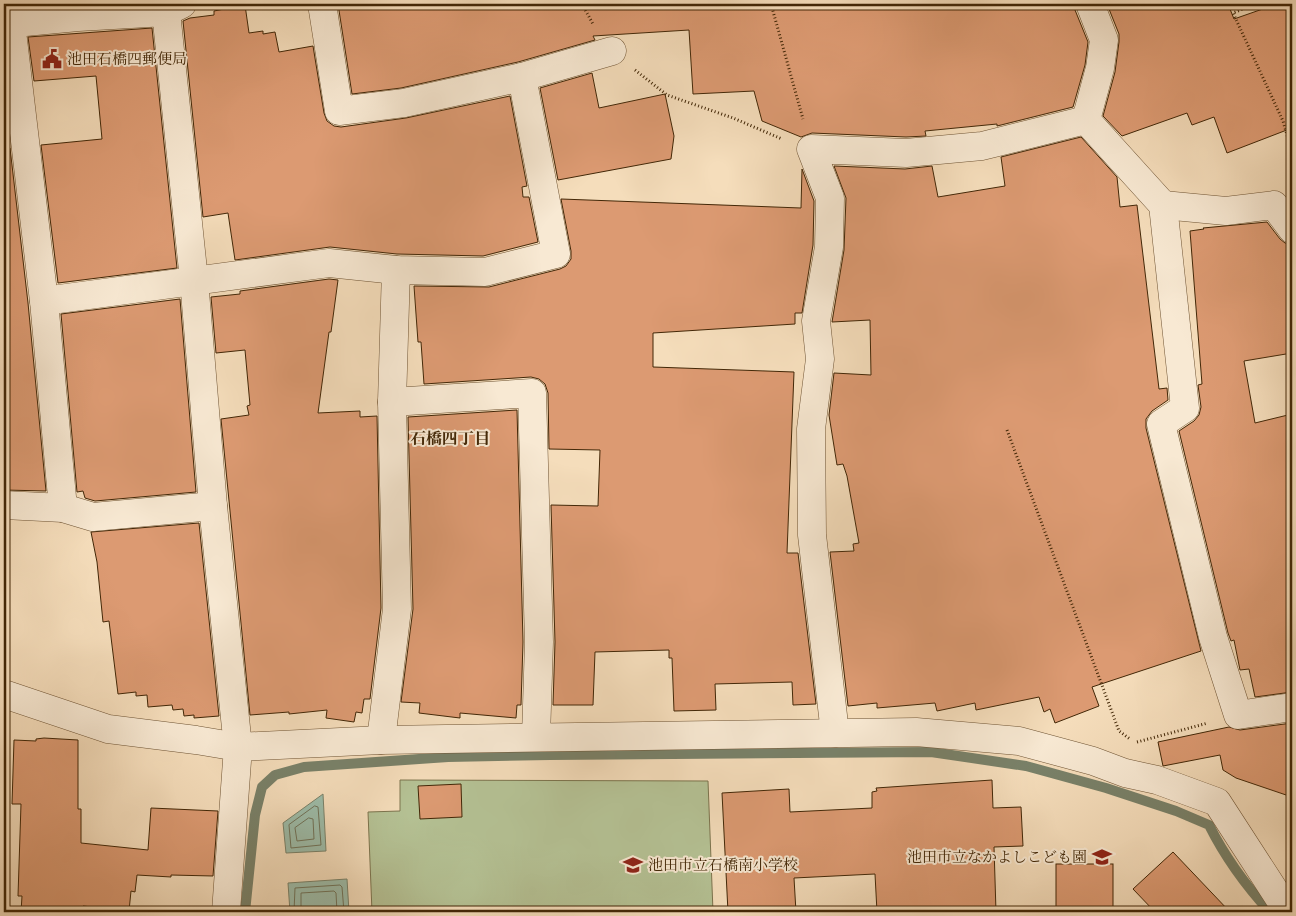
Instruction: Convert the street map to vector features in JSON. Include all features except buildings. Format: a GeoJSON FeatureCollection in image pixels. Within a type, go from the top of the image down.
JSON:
{"type":"FeatureCollection","features":[{"type":"Feature","properties":{"kind":"street"},"geometry":{"type":"LineString","coordinates":[[322,4],[339,111],[404,103],[522,77],[612,51]]}},
{"type":"Feature","properties":{"kind":"street"},"geometry":{"type":"LineString","coordinates":[[1086,120],[1100,68],[1104,40],[1090,4]]}},
{"type":"Feature","properties":{"kind":"street"},"geometry":{"type":"LineString","coordinates":[[63,508],[44,301],[7,23],[77,10],[175,8],[194,280],[213,506],[238,748],[226,912]]}},
{"type":"Feature","properties":{"kind":"street"},"geometry":{"type":"LineString","coordinates":[[44,301],[329,263],[396,270],[485,272],[556,254],[522,77]]}},
{"type":"Feature","properties":{"kind":"street"},"geometry":{"type":"LineString","coordinates":[[835,733],[812,535],[811,429],[820,359],[816,321],[829,247],[830,198],[811,148],[906,152],[982,146],[1086,120]]}},
{"type":"Feature","properties":{"kind":"street"},"geometry":{"type":"LineString","coordinates":[[1086,120],[1163,205],[1185,408],[1161,424],[1213,637],[1238,715],[1292,707]]}},
{"type":"Feature","properties":{"kind":"street"},"geometry":{"type":"LineString","coordinates":[[1163,205],[1226,211],[1274,205],[1292,229]]}},
{"type":"Feature","properties":{"kind":"street"},"geometry":{"type":"LineString","coordinates":[[381,740],[397,609],[392,402],[396,270]]}},
{"type":"Feature","properties":{"kind":"street"},"geometry":{"type":"LineString","coordinates":[[392,402],[532,393],[539,642],[536,737]]}},
{"type":"Feature","properties":{"kind":"street"},"geometry":{"type":"LineString","coordinates":[[4,504],[63,508],[93,517],[213,506]]}},
{"type":"Feature","properties":{"kind":"street"},"geometry":{"type":"LineString","coordinates":[[4,694],[108,729],[196,740],[238,748],[381,740],[916,732],[1019,741],[1093,761],[1126,773],[1157,780],[1217,802],[1290,912]]}},
{"type":"Feature","properties":{"kind":"path"},"geometry":{"type":"LineString","coordinates":[[582,4],[591,21],[612,51],[667,95],[733,118],[790,142],[811,148]]}},
{"type":"Feature","properties":{"kind":"path"},"geometry":{"type":"LineString","coordinates":[[771,4],[811,148]]}},
{"type":"Feature","properties":{"kind":"path"},"geometry":{"type":"LineString","coordinates":[[1255,4],[1233,13],[1283,121],[1292,152]]}},
{"type":"Feature","properties":{"kind":"path"},"geometry":{"type":"LineString","coordinates":[[1007,430],[1119,732],[1135,743],[1238,715]]}},
{"type":"Feature","properties":{"kind":"shaded area"},"geometry":{"type":"Polygon","coordinates":[[[400,780],[708,781],[713,912],[372,912],[368,812],[400,811],[400,780]]]}},
{"type":"Feature","properties":{"kind":"water"},"geometry":{"type":"Polygon","coordinates":[[[323,794],[326,851],[286,853],[283,823],[323,794]]]}},
{"type":"Feature","properties":{"kind":"water"},"geometry":{"type":"Polygon","coordinates":[[[347,879],[349,912],[290,912],[288,883],[347,879]]]}},
{"type":"Feature","properties":{"kind":"waterway"},"geometry":{"type":"LineString","coordinates":[[245,912],[255,815],[262,787],[275,775],[304,767],[448,757],[931,752],[1026,766],[1106,788],[1176,811],[1209,825],[1236,871],[1270,912]]}},
{"type":"Feature","properties":{"kind":"place","name":"池田石橋四郵便局"},"geometry":{"type":"Point","coordinates":[52,59]}},
{"type":"Feature","properties":{"kind":"place","name":"池田市立なかよしこども園"},"geometry":{"type":"Point","coordinates":[1102,857]}},
{"type":"Feature","properties":{"kind":"place","name":"池田市立石橋南小学校"},"geometry":{"type":"Point","coordinates":[633,865]}},
{"type":"Feature","properties":{"kind":"district","name":"石橋四丁目"},"geometry":{"type":"Point","coordinates":[450,438]}}]}
